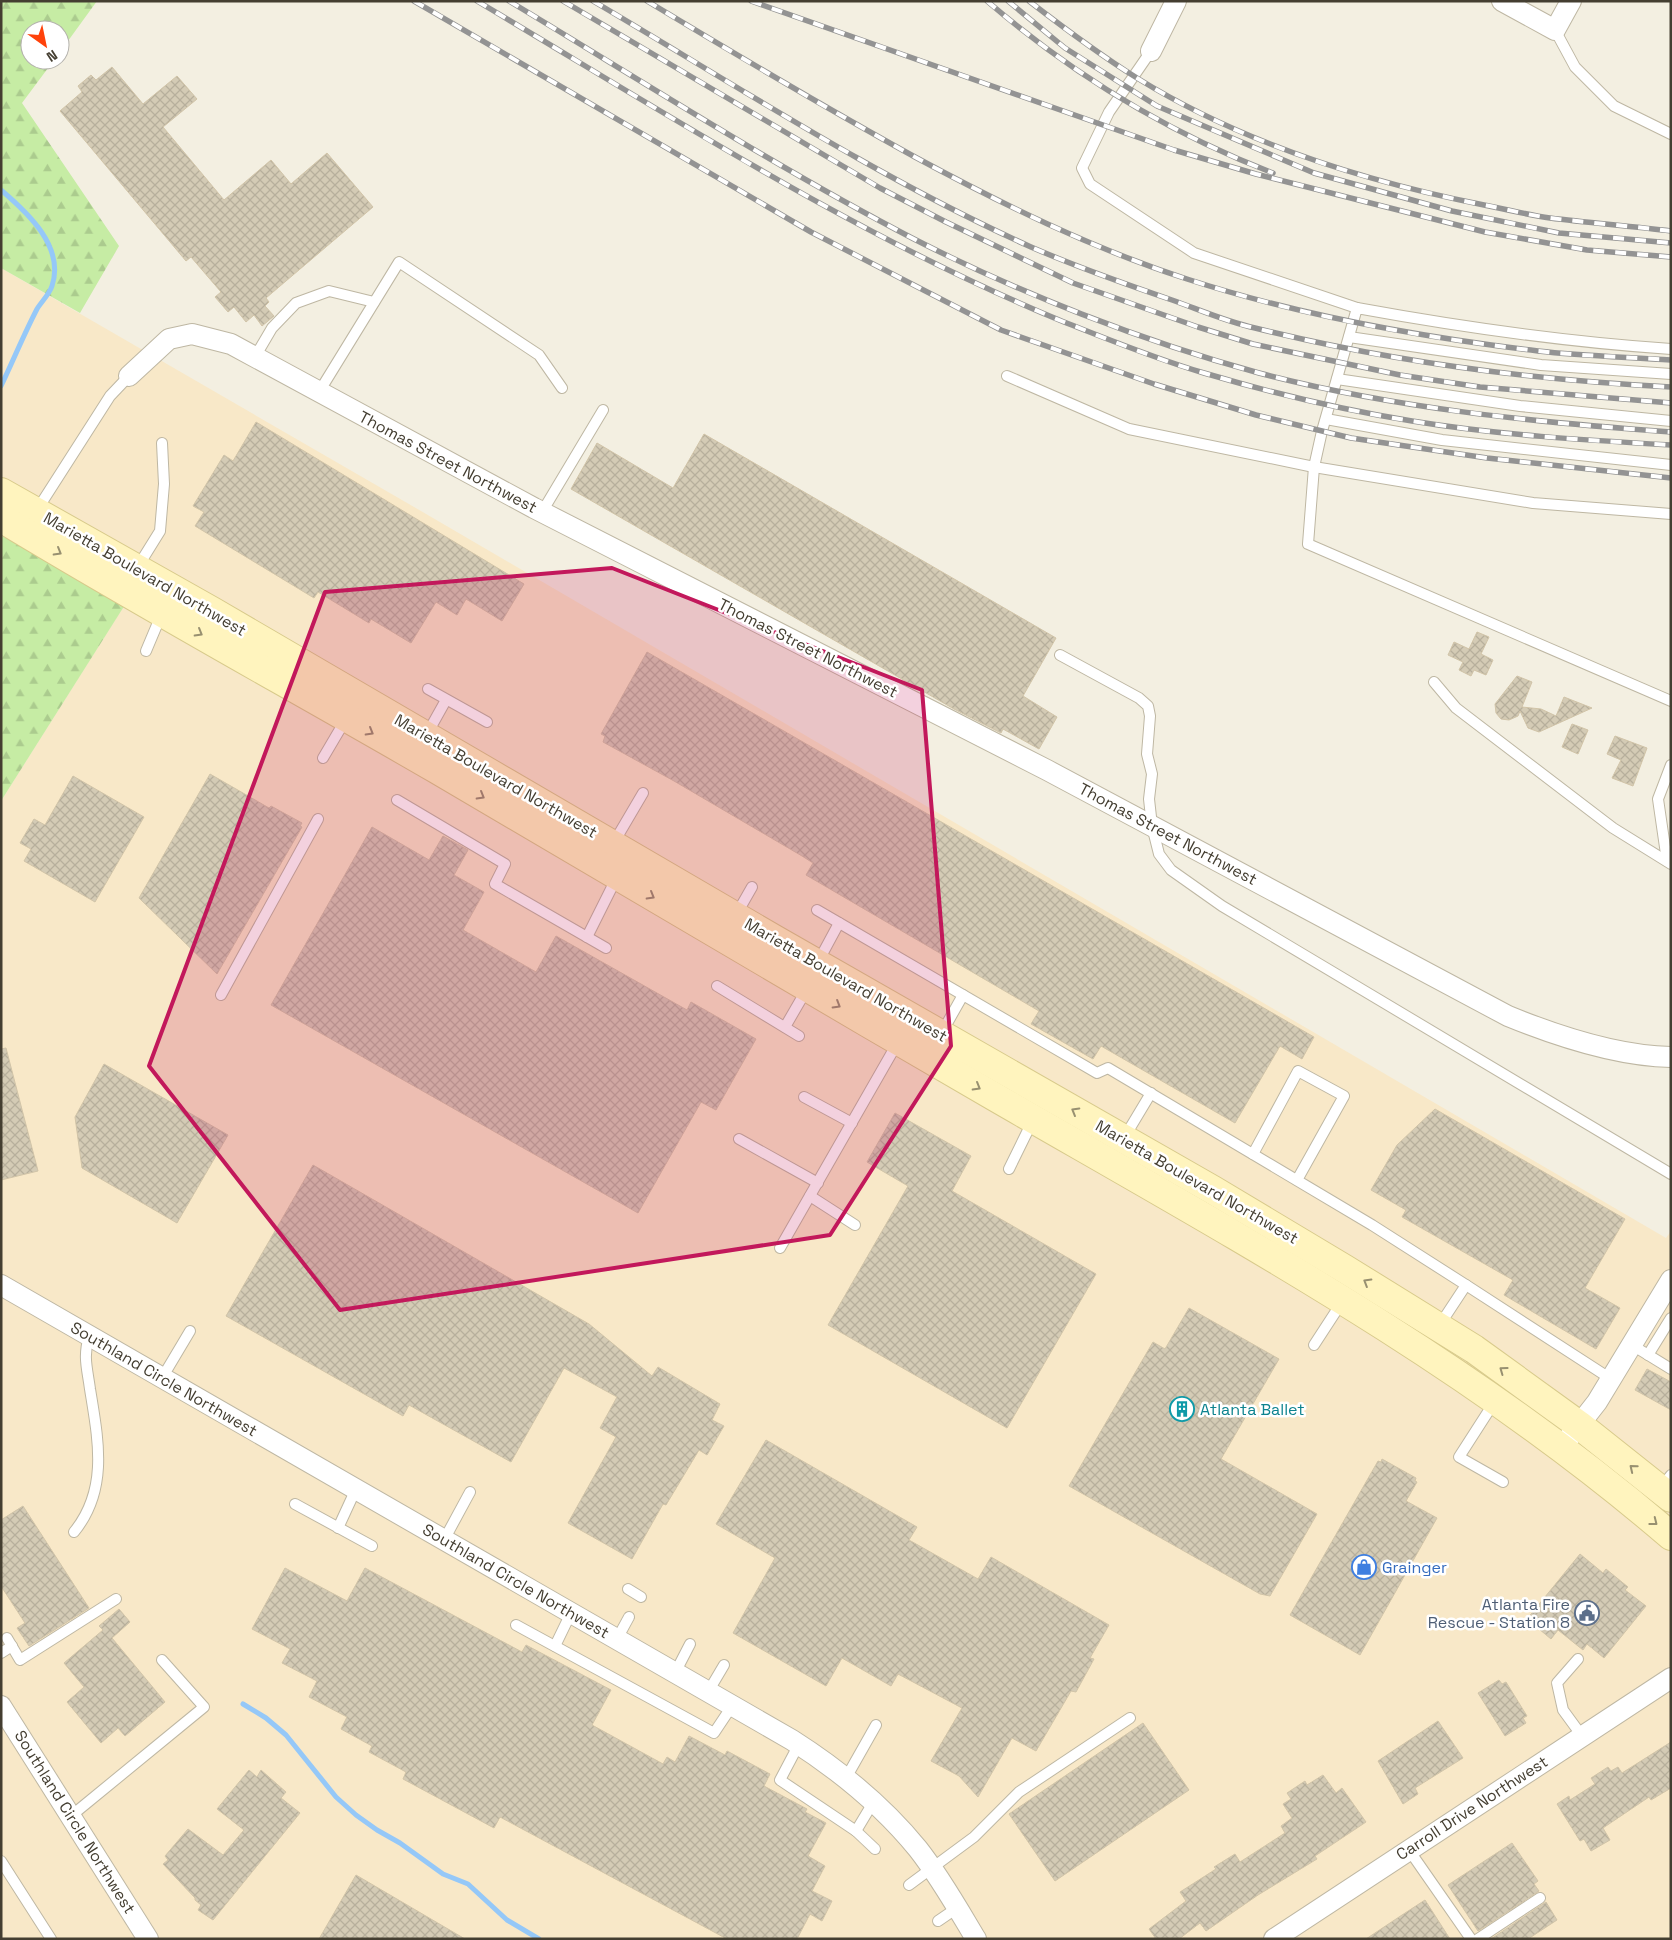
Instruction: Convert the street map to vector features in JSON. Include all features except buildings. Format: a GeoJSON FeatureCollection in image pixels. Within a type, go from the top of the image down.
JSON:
{"type":"FeatureCollection","features":[{"type":"Feature","properties":{"kind":"main road","name":"Marietta Boulevard Northwest"},"geometry":{"type":"LineString","coordinates":[[1,492],[24,521],[136,569],[1124,1139],[1345,1269],[1474,1350],[1667,1488]]}},
{"type":"Feature","properties":{"kind":"main road"},"geometry":{"type":"LineString","coordinates":[[24,521],[162,612],[1289,1267],[1495,1400],[1561,1448],[1671,1536]]}},
{"type":"Feature","properties":{"kind":"street"},"geometry":{"type":"LineString","coordinates":[[1151,51],[1176,1]]}},
{"type":"Feature","properties":{"kind":"street"},"geometry":{"type":"LineString","coordinates":[[1502,1],[1555,30],[1571,1]]}},
{"type":"Feature","properties":{"kind":"street","name":"Thomas Street Northwest"},"geometry":{"type":"LineString","coordinates":[[129,376],[169,339],[192,334],[231,344],[542,512],[1047,770],[1508,1016],[1551,1034],[1654,1057],[1671,1057]]}},
{"type":"Feature","properties":{"kind":"street"},"geometry":{"type":"LineString","coordinates":[[1561,1448],[1597,1402],[1611,1379],[1640,1350],[1671,1280]]}},
{"type":"Feature","properties":{"kind":"street","name":"Southland Circle Northwest"},"geometry":{"type":"LineString","coordinates":[[1,1285],[799,1744],[825,1761],[874,1801],[918,1849],[976,1939]]}},
{"type":"Feature","properties":{"kind":"street","name":"Carroll Drive Northwest"},"geometry":{"type":"LineString","coordinates":[[1274,1939],[1671,1678]]}},
{"type":"Feature","properties":{"kind":"street","name":"Southland Circle Northwest"},"geometry":{"type":"LineString","coordinates":[[1,1706],[148,1939]]}},
{"type":"Feature","properties":{"kind":"lane"},"geometry":{"type":"LineString","coordinates":[[1555,30],[1575,67],[1614,106],[1671,134]]}},
{"type":"Feature","properties":{"kind":"lane"},"geometry":{"type":"LineString","coordinates":[[1151,51],[1109,112],[1082,168],[1090,184],[1194,253],[1357,308],[1468,328],[1607,345],[1671,349]]}},
{"type":"Feature","properties":{"kind":"lane"},"geometry":{"type":"LineString","coordinates":[[319,392],[399,262],[539,355],[562,388]]}},
{"type":"Feature","properties":{"kind":"lane"},"geometry":{"type":"LineString","coordinates":[[255,357],[272,328],[296,303],[329,291],[374,302]]}},
{"type":"Feature","properties":{"kind":"lane"},"geometry":{"type":"LineString","coordinates":[[1357,308],[1314,467],[1308,544],[1671,701]]}},
{"type":"Feature","properties":{"kind":"lane"},"geometry":{"type":"LineString","coordinates":[[1349,337],[1541,365],[1671,374]]}},
{"type":"Feature","properties":{"kind":"lane","name":"Thomas Street Northwest"},"geometry":{"type":"LineString","coordinates":[[24,521],[110,396],[129,376]]}},
{"type":"Feature","properties":{"kind":"lane"},"geometry":{"type":"LineString","coordinates":[[1007,376],[1129,429],[1314,467],[1532,503],[1671,514]]}},
{"type":"Feature","properties":{"kind":"lane"},"geometry":{"type":"LineString","coordinates":[[1337,379],[1520,406],[1671,421]]}},
{"type":"Feature","properties":{"kind":"lane"},"geometry":{"type":"LineString","coordinates":[[542,512],[603,410]]}},
{"type":"Feature","properties":{"kind":"lane"},"geometry":{"type":"LineString","coordinates":[[1326,419],[1442,440],[1671,465]]}},
{"type":"Feature","properties":{"kind":"lane"},"geometry":{"type":"LineString","coordinates":[[136,569],[160,531],[164,484],[162,443]]}},
{"type":"Feature","properties":{"kind":"lane"},"geometry":{"type":"LineString","coordinates":[[146,651],[162,612]]}},
{"type":"Feature","properties":{"kind":"lane"},"geometry":{"type":"LineString","coordinates":[[1060,655],[1139,698],[1148,706],[1150,716],[1147,754],[1152,774],[1149,799],[1152,826],[1159,854],[1171,870],[1222,906],[1671,1174]]}},
{"type":"Feature","properties":{"kind":"lane"},"geometry":{"type":"LineString","coordinates":[[1434,682],[1456,708],[1613,828],[1669,862]]}},
{"type":"Feature","properties":{"kind":"lane"},"geometry":{"type":"LineString","coordinates":[[428,689],[487,722]]}},
{"type":"Feature","properties":{"kind":"lane"},"geometry":{"type":"LineString","coordinates":[[426,736],[446,700]]}},
{"type":"Feature","properties":{"kind":"lane"},"geometry":{"type":"LineString","coordinates":[[323,758],[346,718]]}},
{"type":"Feature","properties":{"kind":"lane"},"geometry":{"type":"LineString","coordinates":[[1669,862],[1658,799],[1671,765]]}},
{"type":"Feature","properties":{"kind":"lane"},"geometry":{"type":"LineString","coordinates":[[613,844],[644,793]]}},
{"type":"Feature","properties":{"kind":"lane"},"geometry":{"type":"LineString","coordinates":[[397,800],[505,864],[495,884],[606,948]]}},
{"type":"Feature","properties":{"kind":"lane"},"geometry":{"type":"LineString","coordinates":[[221,994],[318,820]]}},
{"type":"Feature","properties":{"kind":"lane"},"geometry":{"type":"LineString","coordinates":[[587,937],[618,876]]}},
{"type":"Feature","properties":{"kind":"lane"},"geometry":{"type":"LineString","coordinates":[[736,916],[752,887]]}},
{"type":"Feature","properties":{"kind":"lane"},"geometry":{"type":"LineString","coordinates":[[817,910],[1097,1073],[1108,1068],[1372,1225],[1611,1379]]}},
{"type":"Feature","properties":{"kind":"lane"},"geometry":{"type":"LineString","coordinates":[[817,963],[839,923]]}},
{"type":"Feature","properties":{"kind":"lane"},"geometry":{"type":"LineString","coordinates":[[717,986],[799,1036]]}},
{"type":"Feature","properties":{"kind":"lane"},"geometry":{"type":"LineString","coordinates":[[785,1027],[808,988]]}},
{"type":"Feature","properties":{"kind":"lane"},"geometry":{"type":"LineString","coordinates":[[941,1034],[962,995]]}},
{"type":"Feature","properties":{"kind":"lane"},"geometry":{"type":"LineString","coordinates":[[780,1248],[898,1041]]}},
{"type":"Feature","properties":{"kind":"lane"},"geometry":{"type":"LineString","coordinates":[[1253,1154],[1298,1071],[1344,1096],[1297,1180]]}},
{"type":"Feature","properties":{"kind":"lane"},"geometry":{"type":"LineString","coordinates":[[1124,1139],[1151,1094]]}},
{"type":"Feature","properties":{"kind":"lane"},"geometry":{"type":"LineString","coordinates":[[804,1097],[852,1123]]}},
{"type":"Feature","properties":{"kind":"lane"},"geometry":{"type":"LineString","coordinates":[[1009,1169],[1034,1120]]}},
{"type":"Feature","properties":{"kind":"lane"},"geometry":{"type":"LineString","coordinates":[[739,1139],[818,1183]]}},
{"type":"Feature","properties":{"kind":"lane"},"geometry":{"type":"LineString","coordinates":[[810,1196],[855,1225]]}},
{"type":"Feature","properties":{"kind":"lane"},"geometry":{"type":"LineString","coordinates":[[1439,1327],[1466,1285]]}},
{"type":"Feature","properties":{"kind":"lane"},"geometry":{"type":"LineString","coordinates":[[1314,1346],[1342,1301]]}},
{"type":"Feature","properties":{"kind":"lane"},"geometry":{"type":"LineString","coordinates":[[1671,1318],[1640,1350],[1671,1369]]}},
{"type":"Feature","properties":{"kind":"lane"},"geometry":{"type":"LineString","coordinates":[[162,1378],[190,1331]]}},
{"type":"Feature","properties":{"kind":"lane"},"geometry":{"type":"LineString","coordinates":[[74,1532],[84,1519],[99,1471],[98,1439],[84,1352],[89,1336]]}},
{"type":"Feature","properties":{"kind":"lane"},"geometry":{"type":"LineString","coordinates":[[1495,1400],[1459,1457],[1502,1482]]}},
{"type":"Feature","properties":{"kind":"lane"},"geometry":{"type":"LineString","coordinates":[[338,1528],[356,1489]]}},
{"type":"Feature","properties":{"kind":"lane"},"geometry":{"type":"LineString","coordinates":[[444,1540],[470,1492]]}},
{"type":"Feature","properties":{"kind":"lane"},"geometry":{"type":"LineString","coordinates":[[295,1504],[372,1546]]}},
{"type":"Feature","properties":{"kind":"lane"},"geometry":{"type":"LineString","coordinates":[[628,1588],[641,1596]]}},
{"type":"Feature","properties":{"kind":"lane"},"geometry":{"type":"LineString","coordinates":[[1,1653],[9,1642],[20,1660],[116,1599]]}},
{"type":"Feature","properties":{"kind":"lane"},"geometry":{"type":"LineString","coordinates":[[555,1646],[571,1613]]}},
{"type":"Feature","properties":{"kind":"lane"},"geometry":{"type":"LineString","coordinates":[[616,1639],[630,1617]]}},
{"type":"Feature","properties":{"kind":"lane"},"geometry":{"type":"LineString","coordinates":[[516,1625],[714,1733],[732,1706]]}},
{"type":"Feature","properties":{"kind":"lane"},"geometry":{"type":"LineString","coordinates":[[675,1673],[690,1644]]}},
{"type":"Feature","properties":{"kind":"lane"},"geometry":{"type":"LineString","coordinates":[[1578,1659],[1557,1683],[1563,1710],[1582,1736]]}},
{"type":"Feature","properties":{"kind":"lane"},"geometry":{"type":"LineString","coordinates":[[71,1816],[204,1707],[162,1660]]}},
{"type":"Feature","properties":{"kind":"lane"},"geometry":{"type":"LineString","coordinates":[[708,1692],[724,1665]]}},
{"type":"Feature","properties":{"kind":"lane"},"geometry":{"type":"LineString","coordinates":[[910,1885],[974,1837],[1019,1792],[1130,1718]]}},
{"type":"Feature","properties":{"kind":"lane"},"geometry":{"type":"LineString","coordinates":[[846,1778],[876,1725]]}},
{"type":"Feature","properties":{"kind":"lane"},"geometry":{"type":"LineString","coordinates":[[799,1744],[780,1780],[856,1831],[875,1850]]}},
{"type":"Feature","properties":{"kind":"lane"},"geometry":{"type":"LineString","coordinates":[[856,1831],[874,1801]]}},
{"type":"Feature","properties":{"kind":"lane"},"geometry":{"type":"LineString","coordinates":[[1409,1850],[1471,1939]]}},
{"type":"Feature","properties":{"kind":"lane"},"geometry":{"type":"LineString","coordinates":[[1,1860],[50,1939]]}},
{"type":"Feature","properties":{"kind":"lane"},"geometry":{"type":"LineString","coordinates":[[1478,1939],[1540,1898]]}},
{"type":"Feature","properties":{"kind":"lane"},"geometry":{"type":"LineString","coordinates":[[938,1921],[957,1908]]}},
{"type":"Feature","properties":{"kind":"highlighted area"},"geometry":{"type":"Polygon","coordinates":[[[612,568],[922,690],[951,1046],[830,1235],[340,1310],[149,1066],[325,592],[612,568]]]}},
{"type":"Feature","properties":{"kind":"shaded area"},"geometry":{"type":"Polygon","coordinates":[[[1,268],[1666,1238],[1671,1231],[1671,1939],[1,1939],[1,801],[134,590],[1,536],[1,268]]]}},
{"type":"Feature","properties":{"kind":"green space"},"geometry":{"type":"Polygon","coordinates":[[[1,1],[97,1],[70,38],[70,20],[20,20],[20,70],[47,70],[22,103],[119,246],[80,313],[1,268],[1,1]]]}},
{"type":"Feature","properties":{"kind":"green space"},"geometry":{"type":"Polygon","coordinates":[[[1,536],[135,589],[1,801],[1,536]]]}},
{"type":"Feature","properties":{"kind":"waterway"},"geometry":{"type":"LineString","coordinates":[[1,190],[22,209],[42,232],[49,245],[55,272],[51,289],[37,309],[1,386]]}},
{"type":"Feature","properties":{"kind":"waterway"},"geometry":{"type":"LineString","coordinates":[[243,1704],[266,1718],[286,1735],[336,1797],[356,1815],[400,1843],[443,1874],[468,1884],[507,1920],[539,1939]]}},
{"type":"Feature","properties":{"kind":"railway"},"geometry":{"type":"LineString","coordinates":[[414,1],[811,232],[1001,330],[1154,384],[1256,415],[1351,438],[1487,458],[1671,478]]}},
{"type":"Feature","properties":{"kind":"railway"},"geometry":{"type":"LineString","coordinates":[[477,1],[693,130],[838,213],[912,252],[987,288],[1064,322],[1133,349],[1186,368],[1255,387],[1386,417],[1509,433],[1671,445]]}},
{"type":"Feature","properties":{"kind":"railway"},"geometry":{"type":"LineString","coordinates":[[509,1],[810,182],[912,238],[995,278],[1126,331],[1259,373],[1360,396],[1463,412],[1671,432]]}},
{"type":"Feature","properties":{"kind":"railway"},"geometry":{"type":"LineString","coordinates":[[563,1],[880,188],[1073,283],[1198,327],[1253,344],[1400,375],[1480,387],[1671,403]]}},
{"type":"Feature","properties":{"kind":"railway"},"geometry":{"type":"LineString","coordinates":[[593,1],[809,130],[974,220],[1031,247],[1101,275],[1214,316],[1306,340],[1410,360],[1566,380],[1671,387]]}},
{"type":"Feature","properties":{"kind":"railway"},"geometry":{"type":"LineString","coordinates":[[647,1],[813,100],[948,174],[1048,224],[1151,267],[1273,304],[1405,332],[1538,351],[1671,360]]}},
{"type":"Feature","properties":{"kind":"railway"},"geometry":{"type":"LineString","coordinates":[[751,1],[1174,150],[1256,174],[1485,232],[1587,250],[1671,257]]}},
{"type":"Feature","properties":{"kind":"railway"},"geometry":{"type":"LineString","coordinates":[[987,1],[1053,53],[1123,99],[1196,140],[1273,173]]}},
{"type":"Feature","properties":{"kind":"railway"},"geometry":{"type":"LineString","coordinates":[[1008,1],[1065,48],[1157,106],[1314,173],[1452,211],[1559,233],[1671,243]]}},
{"type":"Feature","properties":{"kind":"railway"},"geometry":{"type":"LineString","coordinates":[[1029,1],[1109,60],[1177,101],[1218,122],[1305,157],[1394,184],[1525,214],[1671,231]]}},
{"type":"Feature","properties":{"kind":"place","name":"Atlanta Ballet"},"geometry":{"type":"Point","coordinates":[1182,1409]}},
{"type":"Feature","properties":{"kind":"place","name":"Grainger"},"geometry":{"type":"Point","coordinates":[1364,1567]}},
{"type":"Feature","properties":{"kind":"place","name":"Atlanta Fire Rescue - Station 8"},"geometry":{"type":"Point","coordinates":[1587,1613]}}]}
